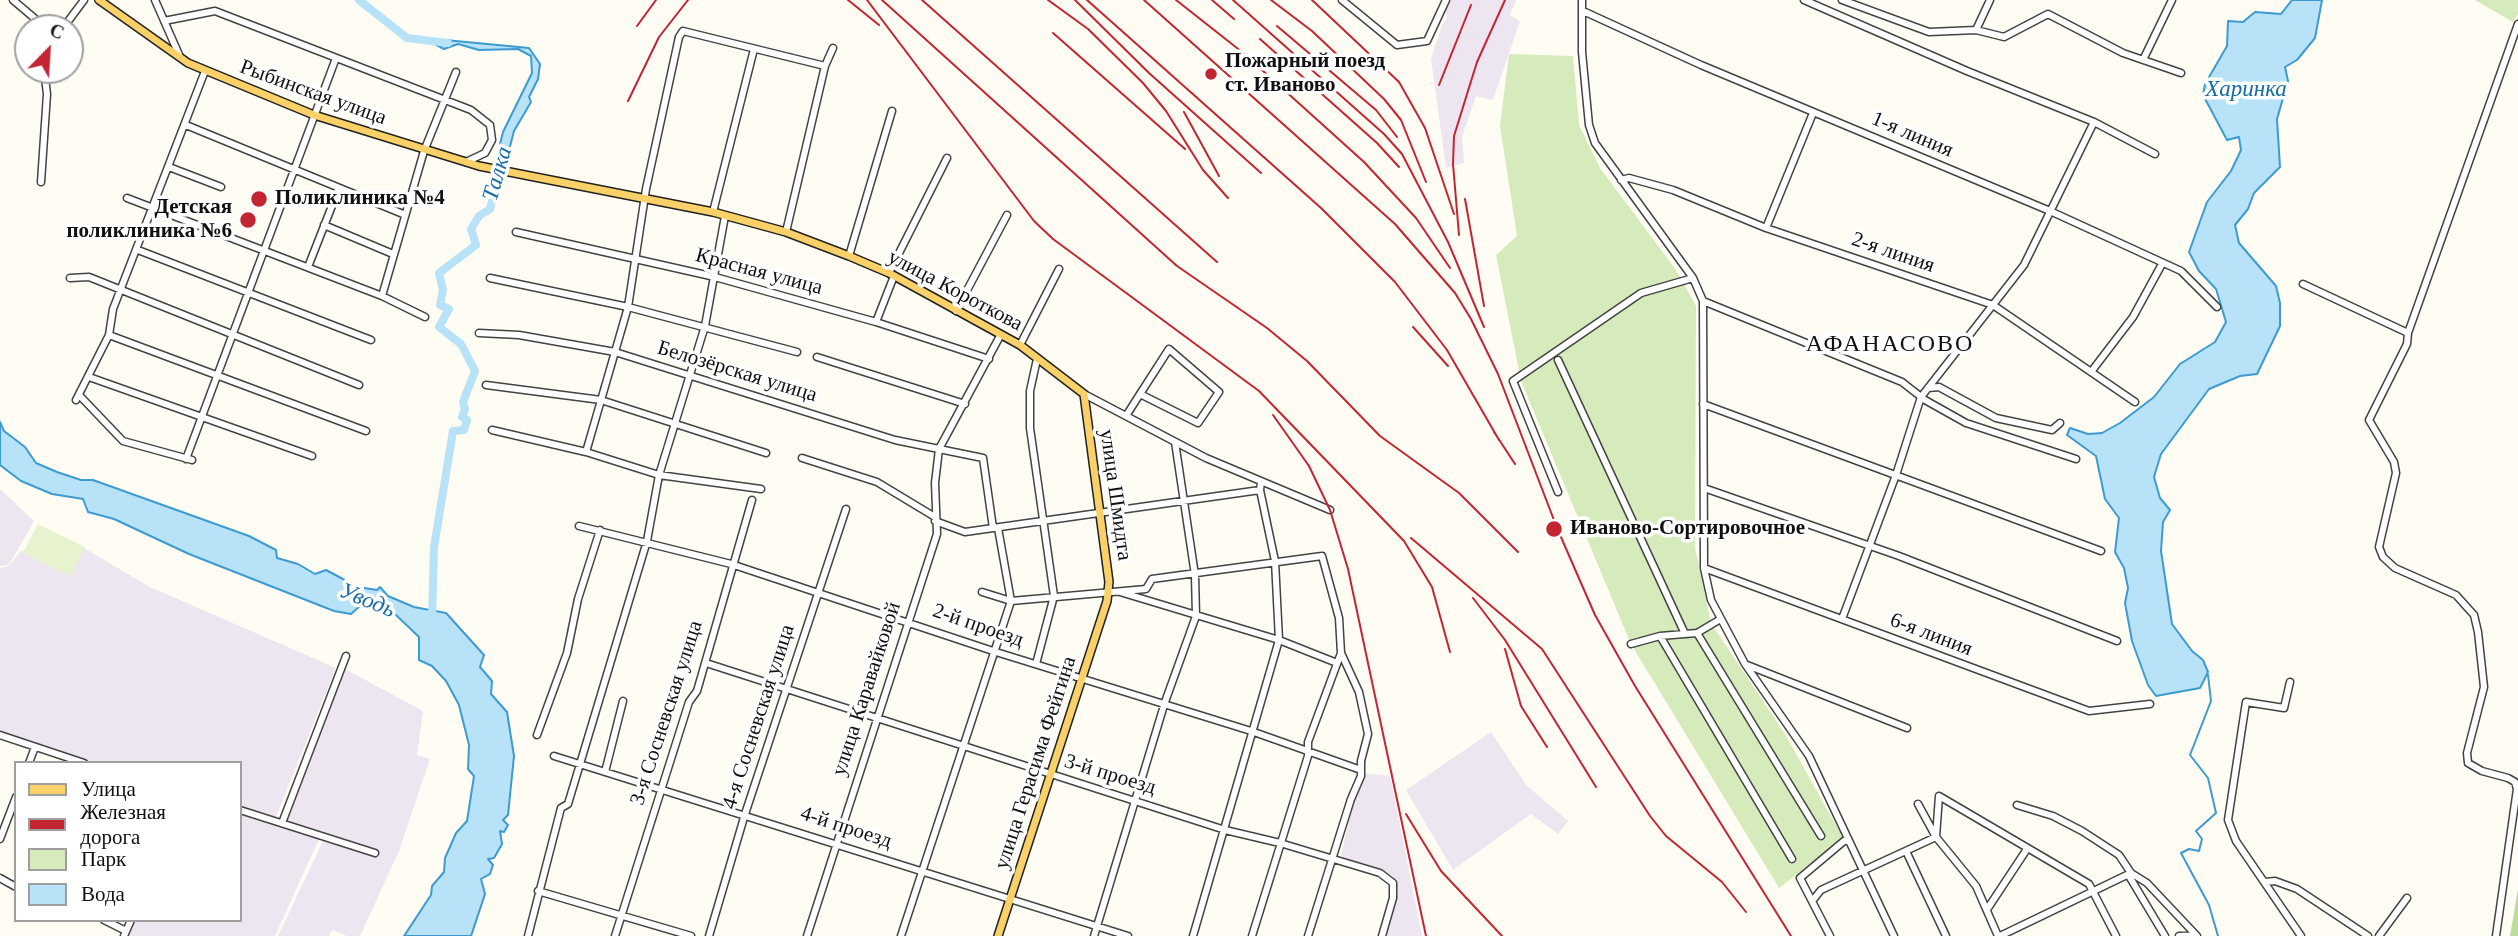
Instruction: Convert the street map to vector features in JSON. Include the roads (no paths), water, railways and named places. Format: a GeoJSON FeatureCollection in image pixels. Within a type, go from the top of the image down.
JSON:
{"type":"FeatureCollection","features":[{"type":"Feature","properties":{"kind":"main road","name":"Рыбинская улица"},"geometry":{"type":"LineString","coordinates":[[99,0],[180,57],[205,71],[314,115],[424,151],[479,166],[533,175]]}},
{"type":"Feature","properties":{"kind":"main road","name":"улица Короткова"},"geometry":{"type":"LineString","coordinates":[[533,175],[713,212],[786,232],[849,256],[892,274],[1020,345],[1084,394]]}},
{"type":"Feature","properties":{"kind":"main road","name":"улица Шмидта"},"geometry":{"type":"LineString","coordinates":[[1084,394],[1112,590],[1107,601]]}},
{"type":"Feature","properties":{"kind":"main road","name":"улица Герасима Фейгина"},"geometry":{"type":"LineString","coordinates":[[998,936],[1107,601]]}},
{"type":"Feature","properties":{"kind":"street"},"geometry":{"type":"LineString","coordinates":[[13,0],[30,14]]}},
{"type":"Feature","properties":{"kind":"street"},"geometry":{"type":"LineString","coordinates":[[155,0],[180,57]]}},
{"type":"Feature","properties":{"kind":"street"},"geometry":{"type":"LineString","coordinates":[[1342,0],[1397,46],[1427,41],[1446,0]]}},
{"type":"Feature","properties":{"kind":"street"},"geometry":{"type":"LineString","coordinates":[[1582,0],[1582,52],[1590,125],[1595,143],[1693,278],[1703,301],[1704,568],[1719,620],[1745,664],[1809,756],[1894,936]]}},
{"type":"Feature","properties":{"kind":"street"},"geometry":{"type":"LineString","coordinates":[[1804,0],[1967,71],[2094,122],[2155,154]]}},
{"type":"Feature","properties":{"kind":"street"},"geometry":{"type":"LineString","coordinates":[[1842,0],[1929,32],[1976,30],[2004,37],[2048,14],[2123,53],[2181,72]]}},
{"type":"Feature","properties":{"kind":"street"},"geometry":{"type":"LineString","coordinates":[[1976,30],[1990,0]]}},
{"type":"Feature","properties":{"kind":"street"},"geometry":{"type":"LineString","coordinates":[[2143,60],[2172,0]]}},
{"type":"Feature","properties":{"kind":"street","name":"1-я линия"},"geometry":{"type":"LineString","coordinates":[[1583,10],[1813,113],[2050,211],[2181,271],[2217,307]]}},
{"type":"Feature","properties":{"kind":"street"},"geometry":{"type":"LineString","coordinates":[[164,21],[215,11],[471,110],[490,125],[492,139],[485,153],[466,162]]}},
{"type":"Feature","properties":{"kind":"street"},"geometry":{"type":"LineString","coordinates":[[2496,936],[2517,789],[2515,782],[2508,778],[2482,771],[2468,763],[2467,753],[2484,687],[2474,615],[2464,602],[2449,590],[2386,563],[2379,547],[2396,473],[2394,462],[2369,420],[2407,344],[2408,333],[2518,24]]}},
{"type":"Feature","properties":{"kind":"street"},"geometry":{"type":"LineString","coordinates":[[586,452],[628,307],[645,200],[678,37],[683,31],[825,66]]}},
{"type":"Feature","properties":{"kind":"street"},"geometry":{"type":"LineString","coordinates":[[786,232],[825,66],[833,48]]}},
{"type":"Feature","properties":{"kind":"street"},"geometry":{"type":"LineString","coordinates":[[713,212],[754,49]]}},
{"type":"Feature","properties":{"kind":"street"},"geometry":{"type":"LineString","coordinates":[[205,71],[154,209],[113,309],[109,335],[78,398],[122,440],[189,459],[200,419],[219,375],[293,168],[336,58]]}},
{"type":"Feature","properties":{"kind":"street"},"geometry":{"type":"LineString","coordinates":[[382,296],[424,151],[456,72]]}},
{"type":"Feature","properties":{"kind":"street"},"geometry":{"type":"LineString","coordinates":[[41,182],[46,84]]}},
{"type":"Feature","properties":{"kind":"street"},"geometry":{"type":"LineString","coordinates":[[849,256],[892,111]]}},
{"type":"Feature","properties":{"kind":"street"},"geometry":{"type":"LineString","coordinates":[[1766,228],[1813,113]]}},
{"type":"Feature","properties":{"kind":"street"},"geometry":{"type":"LineString","coordinates":[[1842,619],[1896,475],[1921,397],[2024,265],[2094,122]]}},
{"type":"Feature","properties":{"kind":"street"},"geometry":{"type":"LineString","coordinates":[[186,125],[404,214]]}},
{"type":"Feature","properties":{"kind":"street"},"geometry":{"type":"LineString","coordinates":[[876,322],[892,274],[947,158]]}},
{"type":"Feature","properties":{"kind":"street"},"geometry":{"type":"LineString","coordinates":[[170,167],[221,187]]}},
{"type":"Feature","properties":{"kind":"street","name":"2-я линия"},"geometry":{"type":"LineString","coordinates":[[1621,180],[1629,178],[1673,190],[1766,228],[1993,305],[2135,402]]}},
{"type":"Feature","properties":{"kind":"street"},"geometry":{"type":"LineString","coordinates":[[308,267],[339,188]]}},
{"type":"Feature","properties":{"kind":"street"},"geometry":{"type":"LineString","coordinates":[[127,198],[382,296],[425,317]]}},
{"type":"Feature","properties":{"kind":"street"},"geometry":{"type":"LineString","coordinates":[[956,311],[1007,215]]}},
{"type":"Feature","properties":{"kind":"street"},"geometry":{"type":"LineString","coordinates":[[528,936],[561,808],[568,803],[648,541],[659,475],[705,326],[725,216]]}},
{"type":"Feature","properties":{"kind":"street"},"geometry":{"type":"LineString","coordinates":[[324,225],[393,254]]}},
{"type":"Feature","properties":{"kind":"street","name":"Красная улица"},"geometry":{"type":"LineString","coordinates":[[516,232],[715,277],[876,322],[989,359]]}},
{"type":"Feature","properties":{"kind":"street"},"geometry":{"type":"LineString","coordinates":[[138,250],[370,340]]}},
{"type":"Feature","properties":{"kind":"street"},"geometry":{"type":"LineString","coordinates":[[2091,372],[2133,317],[2162,264]]}},
{"type":"Feature","properties":{"kind":"street"},"geometry":{"type":"LineString","coordinates":[[1020,345],[1059,269]]}},
{"type":"Feature","properties":{"kind":"street"},"geometry":{"type":"LineString","coordinates":[[70,278],[89,277],[359,385]]}},
{"type":"Feature","properties":{"kind":"street"},"geometry":{"type":"LineString","coordinates":[[490,278],[628,307],[797,352]]}},
{"type":"Feature","properties":{"kind":"street"},"geometry":{"type":"LineString","coordinates":[[1558,492],[1513,381],[1641,293],[1693,278]]}},
{"type":"Feature","properties":{"kind":"street"},"geometry":{"type":"LineString","coordinates":[[2303,284],[2408,333]]}},
{"type":"Feature","properties":{"kind":"street"},"geometry":{"type":"LineString","coordinates":[[1703,301],[1902,382],[1921,397],[1966,423],[2076,458]]}},
{"type":"Feature","properties":{"kind":"street","name":"Белозёрская улица"},"geometry":{"type":"LineString","coordinates":[[479,334],[519,335],[615,352],[895,440],[983,458],[996,528]]}},
{"type":"Feature","properties":{"kind":"street"},"geometry":{"type":"LineString","coordinates":[[109,335],[366,431]]}},
{"type":"Feature","properties":{"kind":"street"},"geometry":{"type":"LineString","coordinates":[[939,449],[1000,336]]}},
{"type":"Feature","properties":{"kind":"street"},"geometry":{"type":"LineString","coordinates":[[1126,416],[1140,394],[1169,349],[1219,392],[1198,423],[1140,394]]}},
{"type":"Feature","properties":{"kind":"street"},"geometry":{"type":"LineString","coordinates":[[817,357],[965,404]]}},
{"type":"Feature","properties":{"kind":"street"},"geometry":{"type":"LineString","coordinates":[[1036,664],[1054,596],[1030,428],[1030,391],[1037,359]]}},
{"type":"Feature","properties":{"kind":"street"},"geometry":{"type":"LineString","coordinates":[[1558,360],[1685,634]]}},
{"type":"Feature","properties":{"kind":"street"},"geometry":{"type":"LineString","coordinates":[[89,377],[200,419],[312,456]]}},
{"type":"Feature","properties":{"kind":"street"},"geometry":{"type":"LineString","coordinates":[[486,385],[601,400],[766,453]]}},
{"type":"Feature","properties":{"kind":"street"},"geometry":{"type":"LineString","coordinates":[[1928,388],[1939,387],[1996,418],[2052,430],[2060,423]]}},
{"type":"Feature","properties":{"kind":"street","name":"улица Короткова"},"geometry":{"type":"LineString","coordinates":[[1084,394],[1175,442],[1330,510]]}},
{"type":"Feature","properties":{"kind":"street"},"geometry":{"type":"LineString","coordinates":[[1703,404],[2101,551]]}},
{"type":"Feature","properties":{"kind":"street"},"geometry":{"type":"LineString","coordinates":[[492,430],[586,452],[659,475],[761,489]]}},
{"type":"Feature","properties":{"kind":"street"},"geometry":{"type":"LineString","coordinates":[[1094,936],[1165,702],[1196,616],[1195,575],[1175,442]]}},
{"type":"Feature","properties":{"kind":"street","name":"улица Каравайковой"},"geometry":{"type":"LineString","coordinates":[[807,936],[937,534],[935,519],[939,449]]}},
{"type":"Feature","properties":{"kind":"street"},"geometry":{"type":"LineString","coordinates":[[802,458],[877,482],[935,519],[965,532],[1260,490]]}},
{"type":"Feature","properties":{"kind":"street"},"geometry":{"type":"LineString","coordinates":[[1193,936],[1226,830],[1251,731],[1279,640],[1275,561],[1260,490],[1261,482]]}},
{"type":"Feature","properties":{"kind":"street"},"geometry":{"type":"LineString","coordinates":[[1704,488],[1868,545],[2117,641]]}},
{"type":"Feature","properties":{"kind":"street","name":"3-я Сосневская улица"},"geometry":{"type":"LineString","coordinates":[[615,936],[659,790],[689,702],[697,691],[706,663],[731,564],[752,500]]}},
{"type":"Feature","properties":{"kind":"street","name":"4-я Сосневская улица"},"geometry":{"type":"LineString","coordinates":[[709,936],[745,814],[846,509]]}},
{"type":"Feature","properties":{"kind":"street","name":"2-й проезд"},"geometry":{"type":"LineString","coordinates":[[579,526],[648,541],[818,591],[996,652],[1165,702],[1361,770]]}},
{"type":"Feature","properties":{"kind":"street"},"geometry":{"type":"LineString","coordinates":[[901,936],[1011,601],[1004,577],[1008,574],[996,528]]}},
{"type":"Feature","properties":{"kind":"street"},"geometry":{"type":"LineString","coordinates":[[537,735],[567,653],[578,599],[600,530]]}},
{"type":"Feature","properties":{"kind":"street"},"geometry":{"type":"LineString","coordinates":[[982,592],[1011,601],[1146,589],[1152,579],[1322,556],[1339,618],[1341,653],[1308,742],[1308,751],[1252,936]]}},
{"type":"Feature","properties":{"kind":"street","name":"6-я линия"},"geometry":{"type":"LineString","coordinates":[[1704,568],[2089,711],[2150,704]]}},
{"type":"Feature","properties":{"kind":"street"},"geometry":{"type":"LineString","coordinates":[[1112,590],[1279,640],[1338,663]]}},
{"type":"Feature","properties":{"kind":"street"},"geometry":{"type":"LineString","coordinates":[[1631,644],[1660,636],[1698,633],[1719,620]]}},
{"type":"Feature","properties":{"kind":"street"},"geometry":{"type":"LineString","coordinates":[[1698,633],[1821,836]]}},
{"type":"Feature","properties":{"kind":"street"},"geometry":{"type":"LineString","coordinates":[[1660,636],[1792,859]]}},
{"type":"Feature","properties":{"kind":"street"},"geometry":{"type":"LineString","coordinates":[[1308,936],[1331,858],[1361,776],[1368,734],[1359,692],[1341,653]]}},
{"type":"Feature","properties":{"kind":"street"},"geometry":{"type":"LineString","coordinates":[[282,823],[346,656]]}},
{"type":"Feature","properties":{"kind":"street","name":"3-й проезд"},"geometry":{"type":"LineString","coordinates":[[706,663],[1050,775],[1226,830],[1331,858],[1385,877],[1393,883],[1393,898],[1382,936]]}},
{"type":"Feature","properties":{"kind":"street"},"geometry":{"type":"LineString","coordinates":[[1745,664],[1907,728]]}},
{"type":"Feature","properties":{"kind":"street"},"geometry":{"type":"LineString","coordinates":[[2290,682],[2284,708],[2246,702],[2228,820],[2236,841],[2301,936]]}},
{"type":"Feature","properties":{"kind":"street"},"geometry":{"type":"LineString","coordinates":[[605,772],[623,701]]}},
{"type":"Feature","properties":{"kind":"street"},"geometry":{"type":"LineString","coordinates":[[0,735],[78,761]]}},
{"type":"Feature","properties":{"kind":"street"},"geometry":{"type":"LineString","coordinates":[[30,761],[35,747]]}},
{"type":"Feature","properties":{"kind":"street","name":"4-й проезд"},"geometry":{"type":"LineString","coordinates":[[554,755],[1128,936]]}},
{"type":"Feature","properties":{"kind":"street"},"geometry":{"type":"LineString","coordinates":[[1936,837],[1939,796],[2095,890],[2116,936]]}},
{"type":"Feature","properties":{"kind":"street"},"geometry":{"type":"LineString","coordinates":[[0,839],[14,802]]}},
{"type":"Feature","properties":{"kind":"street"},"geometry":{"type":"LineString","coordinates":[[1918,804],[1936,837],[1970,877],[1988,908],[1999,936],[2130,875],[2147,883],[2196,935]]}},
{"type":"Feature","properties":{"kind":"street"},"geometry":{"type":"LineString","coordinates":[[2018,806],[2053,817],[2082,831],[2119,855],[2165,936]]}},
{"type":"Feature","properties":{"kind":"street"},"geometry":{"type":"LineString","coordinates":[[242,811],[375,853]]}},
{"type":"Feature","properties":{"kind":"street"},"geometry":{"type":"LineString","coordinates":[[1813,900],[1821,890],[1936,837]]}},
{"type":"Feature","properties":{"kind":"street"},"geometry":{"type":"LineString","coordinates":[[1830,936],[1813,900],[1802,886],[1802,876],[1843,841],[1849,841]]}},
{"type":"Feature","properties":{"kind":"street"},"geometry":{"type":"LineString","coordinates":[[1988,908],[2027,849]]}},
{"type":"Feature","properties":{"kind":"street"},"geometry":{"type":"LineString","coordinates":[[1906,851],[1946,936]]}},
{"type":"Feature","properties":{"kind":"street"},"geometry":{"type":"LineString","coordinates":[[2265,882],[2275,881],[2312,896],[2368,936]]}},
{"type":"Feature","properties":{"kind":"street"},"geometry":{"type":"LineString","coordinates":[[2276,897],[2279,888],[2286,886]]}},
{"type":"Feature","properties":{"kind":"street"},"geometry":{"type":"LineString","coordinates":[[538,891],[691,936]]}},
{"type":"Feature","properties":{"kind":"street"},"geometry":{"type":"LineString","coordinates":[[2379,936],[2407,898]]}},
{"type":"Feature","properties":{"kind":"street"},"geometry":{"type":"LineString","coordinates":[[107,922],[125,933]]}},
{"type":"Feature","properties":{"kind":"street"},"geometry":{"type":"LineString","coordinates":[[2179,936],[2196,935]]}},
{"type":"Feature","properties":{"kind":"water","name":"Харинка"},"geometry":{"type":"Polygon","coordinates":[[[2292,0],[2322,0],[2315,38],[2297,60],[2285,67],[2288,81],[2277,119],[2280,167],[2254,193],[2248,209],[2235,225],[2239,243],[2276,286],[2280,303],[2280,326],[2257,374],[2240,376],[2209,389],[2161,454],[2154,477],[2160,498],[2170,510],[2163,522],[2161,551],[2172,624],[2192,651],[2203,660],[2208,672],[2200,688],[2156,696],[2148,685],[2132,641],[2125,603],[2128,588],[2124,568],[2115,552],[2119,518],[2105,499],[2096,456],[2067,435],[2070,428],[2088,434],[2102,433],[2120,423],[2154,397],[2180,364],[2215,342],[2226,322],[2216,289],[2199,271],[2189,252],[2207,202],[2231,171],[2241,150],[2239,137],[2227,140],[2203,95],[2205,84],[2227,46],[2228,21],[2243,22],[2255,12],[2281,14],[2292,0]]]}},
{"type":"Feature","properties":{"kind":"water"},"geometry":{"type":"Polygon","coordinates":[[[445,40],[529,48],[540,64],[538,79],[529,97],[531,102],[514,131],[506,162],[498,161],[497,156],[503,132],[532,73],[531,56],[518,49],[479,50],[458,44],[444,49],[433,43],[445,40]]]}},
{"type":"Feature","properties":{"kind":"water","name":"Уводь"},"geometry":{"type":"Polygon","coordinates":[[[0,422],[4,431],[25,447],[36,463],[57,472],[81,480],[93,480],[249,536],[276,550],[277,558],[298,564],[315,574],[326,570],[358,587],[377,590],[380,587],[388,596],[414,607],[446,613],[484,655],[480,667],[492,681],[491,694],[507,712],[514,756],[508,815],[503,820],[508,825],[504,832],[500,831],[502,844],[494,858],[488,859],[493,865],[490,874],[481,879],[485,894],[471,936],[404,936],[431,895],[432,886],[444,872],[445,858],[456,833],[467,821],[474,776],[468,769],[469,745],[459,705],[446,681],[432,666],[419,660],[419,637],[396,615],[377,606],[361,605],[351,614],[334,611],[189,554],[114,519],[88,512],[83,499],[52,494],[21,481],[0,465],[0,422]]]}},
{"type":"Feature","properties":{"kind":"waterway","name":"Талка"},"geometry":{"type":"LineString","coordinates":[[359,0],[407,38],[448,43]]}},
{"type":"Feature","properties":{"kind":"waterway","name":"Талка"},"geometry":{"type":"LineString","coordinates":[[432,619],[434,547],[453,431],[464,430],[467,420],[462,417],[465,409],[463,402],[475,371],[461,344],[439,327],[449,309],[440,305],[443,290],[439,273],[476,245],[471,229],[479,216],[490,209],[504,152]]}},
{"type":"Feature","properties":{"kind":"waterway","name":"Харинка"},"geometry":{"type":"LineString","coordinates":[[2208,675],[2211,701],[2190,755],[2208,778],[2216,813],[2196,831],[2202,839],[2199,851],[2189,849],[2181,853],[2209,905],[2218,936]]}},
{"type":"Feature","properties":{"kind":"railway"},"geometry":{"type":"LineString","coordinates":[[637,26],[656,0]]}},
{"type":"Feature","properties":{"kind":"railway"},"geometry":{"type":"LineString","coordinates":[[628,101],[659,37],[688,0]]}},
{"type":"Feature","properties":{"kind":"railway"},"geometry":{"type":"LineString","coordinates":[[848,0],[879,25]]}},
{"type":"Feature","properties":{"kind":"railway"},"geometry":{"type":"LineString","coordinates":[[867,0],[1034,221],[1053,239],[1259,391],[1404,541],[1432,587],[1450,652]]}},
{"type":"Feature","properties":{"kind":"railway"},"geometry":{"type":"LineString","coordinates":[[882,0],[1177,266],[1267,328],[1307,361],[1380,436],[1459,493],[1518,552]]}},
{"type":"Feature","properties":{"kind":"railway"},"geometry":{"type":"LineString","coordinates":[[922,0],[1217,262]]}},
{"type":"Feature","properties":{"kind":"railway"},"geometry":{"type":"LineString","coordinates":[[1048,0],[1088,29],[1143,83],[1166,111],[1203,170],[1228,198]]}},
{"type":"Feature","properties":{"kind":"railway"},"geometry":{"type":"LineString","coordinates":[[1075,0],[1149,73],[1261,173]]}},
{"type":"Feature","properties":{"kind":"railway"},"geometry":{"type":"LineString","coordinates":[[1087,0],[1321,208],[1395,282],[1447,350],[1499,440]]}},
{"type":"Feature","properties":{"kind":"railway"},"geometry":{"type":"LineString","coordinates":[[1144,0],[1395,224],[1455,293],[1498,374],[1557,528],[1595,615],[1635,686],[1791,936]]}},
{"type":"Feature","properties":{"kind":"railway"},"geometry":{"type":"LineString","coordinates":[[1176,0],[1242,52],[1364,162],[1416,218],[1450,268]]}},
{"type":"Feature","properties":{"kind":"railway"},"geometry":{"type":"LineString","coordinates":[[1212,0],[1234,19]]}},
{"type":"Feature","properties":{"kind":"railway"},"geometry":{"type":"LineString","coordinates":[[1233,0],[1384,134],[1402,154],[1448,242],[1484,327]]}},
{"type":"Feature","properties":{"kind":"railway"},"geometry":{"type":"LineString","coordinates":[[1271,0],[1312,31],[1384,99],[1401,120],[1426,182]]}},
{"type":"Feature","properties":{"kind":"railway"},"geometry":{"type":"LineString","coordinates":[[1312,0],[1399,82],[1425,128],[1454,214]]}},
{"type":"Feature","properties":{"kind":"railway"},"geometry":{"type":"LineString","coordinates":[[1459,235],[1453,164],[1454,136],[1477,62],[1505,0]]}},
{"type":"Feature","properties":{"kind":"railway"},"geometry":{"type":"LineString","coordinates":[[1439,85],[1471,5]]}},
{"type":"Feature","properties":{"kind":"railway"},"geometry":{"type":"LineString","coordinates":[[1277,26],[1376,110],[1397,137]]}},
{"type":"Feature","properties":{"kind":"railway"},"geometry":{"type":"LineString","coordinates":[[1053,33],[1185,149]]}},
{"type":"Feature","properties":{"kind":"railway"},"geometry":{"type":"LineString","coordinates":[[1260,39],[1377,143],[1399,167]]}},
{"type":"Feature","properties":{"kind":"railway"},"geometry":{"type":"LineString","coordinates":[[1184,112],[1219,176]]}},
{"type":"Feature","properties":{"kind":"railway"},"geometry":{"type":"LineString","coordinates":[[1465,199],[1484,306]]}},
{"type":"Feature","properties":{"kind":"railway"},"geometry":{"type":"LineString","coordinates":[[1413,327],[1448,366]]}},
{"type":"Feature","properties":{"kind":"railway"},"geometry":{"type":"LineString","coordinates":[[1273,415],[1309,466],[1330,510],[1348,569],[1426,936]]}},
{"type":"Feature","properties":{"kind":"railway"},"geometry":{"type":"LineString","coordinates":[[1494,432],[1515,464]]}},
{"type":"Feature","properties":{"kind":"railway"},"geometry":{"type":"LineString","coordinates":[[1411,538],[1542,649],[1650,816],[1666,836],[1722,882],[1746,912]]}},
{"type":"Feature","properties":{"kind":"railway"},"geometry":{"type":"LineString","coordinates":[[1473,598],[1505,640],[1596,787]]}},
{"type":"Feature","properties":{"kind":"railway"},"geometry":{"type":"LineString","coordinates":[[1505,649],[1521,706],[1547,747]]}},
{"type":"Feature","properties":{"kind":"railway"},"geometry":{"type":"LineString","coordinates":[[1406,814],[1441,871],[1502,936]]}},
{"type":"Feature","properties":{"kind":"place","name":"Пожарный поезд ст. Иваново"},"geometry":{"type":"Point","coordinates":[1211,74]}},
{"type":"Feature","properties":{"kind":"place","name":"Поликлиника №4"},"geometry":{"type":"Point","coordinates":[259,199]}},
{"type":"Feature","properties":{"kind":"place","name":"Детская поликлиника №6"},"geometry":{"type":"Point","coordinates":[248,220]}},
{"type":"Feature","properties":{"kind":"place","name":"Иваново-Сортировочное"},"geometry":{"type":"Point","coordinates":[1554,529]}},
{"type":"Feature","properties":{"kind":"district","name":"АФАНАСОВО"},"geometry":{"type":"Point","coordinates":[1890,345]}}]}
